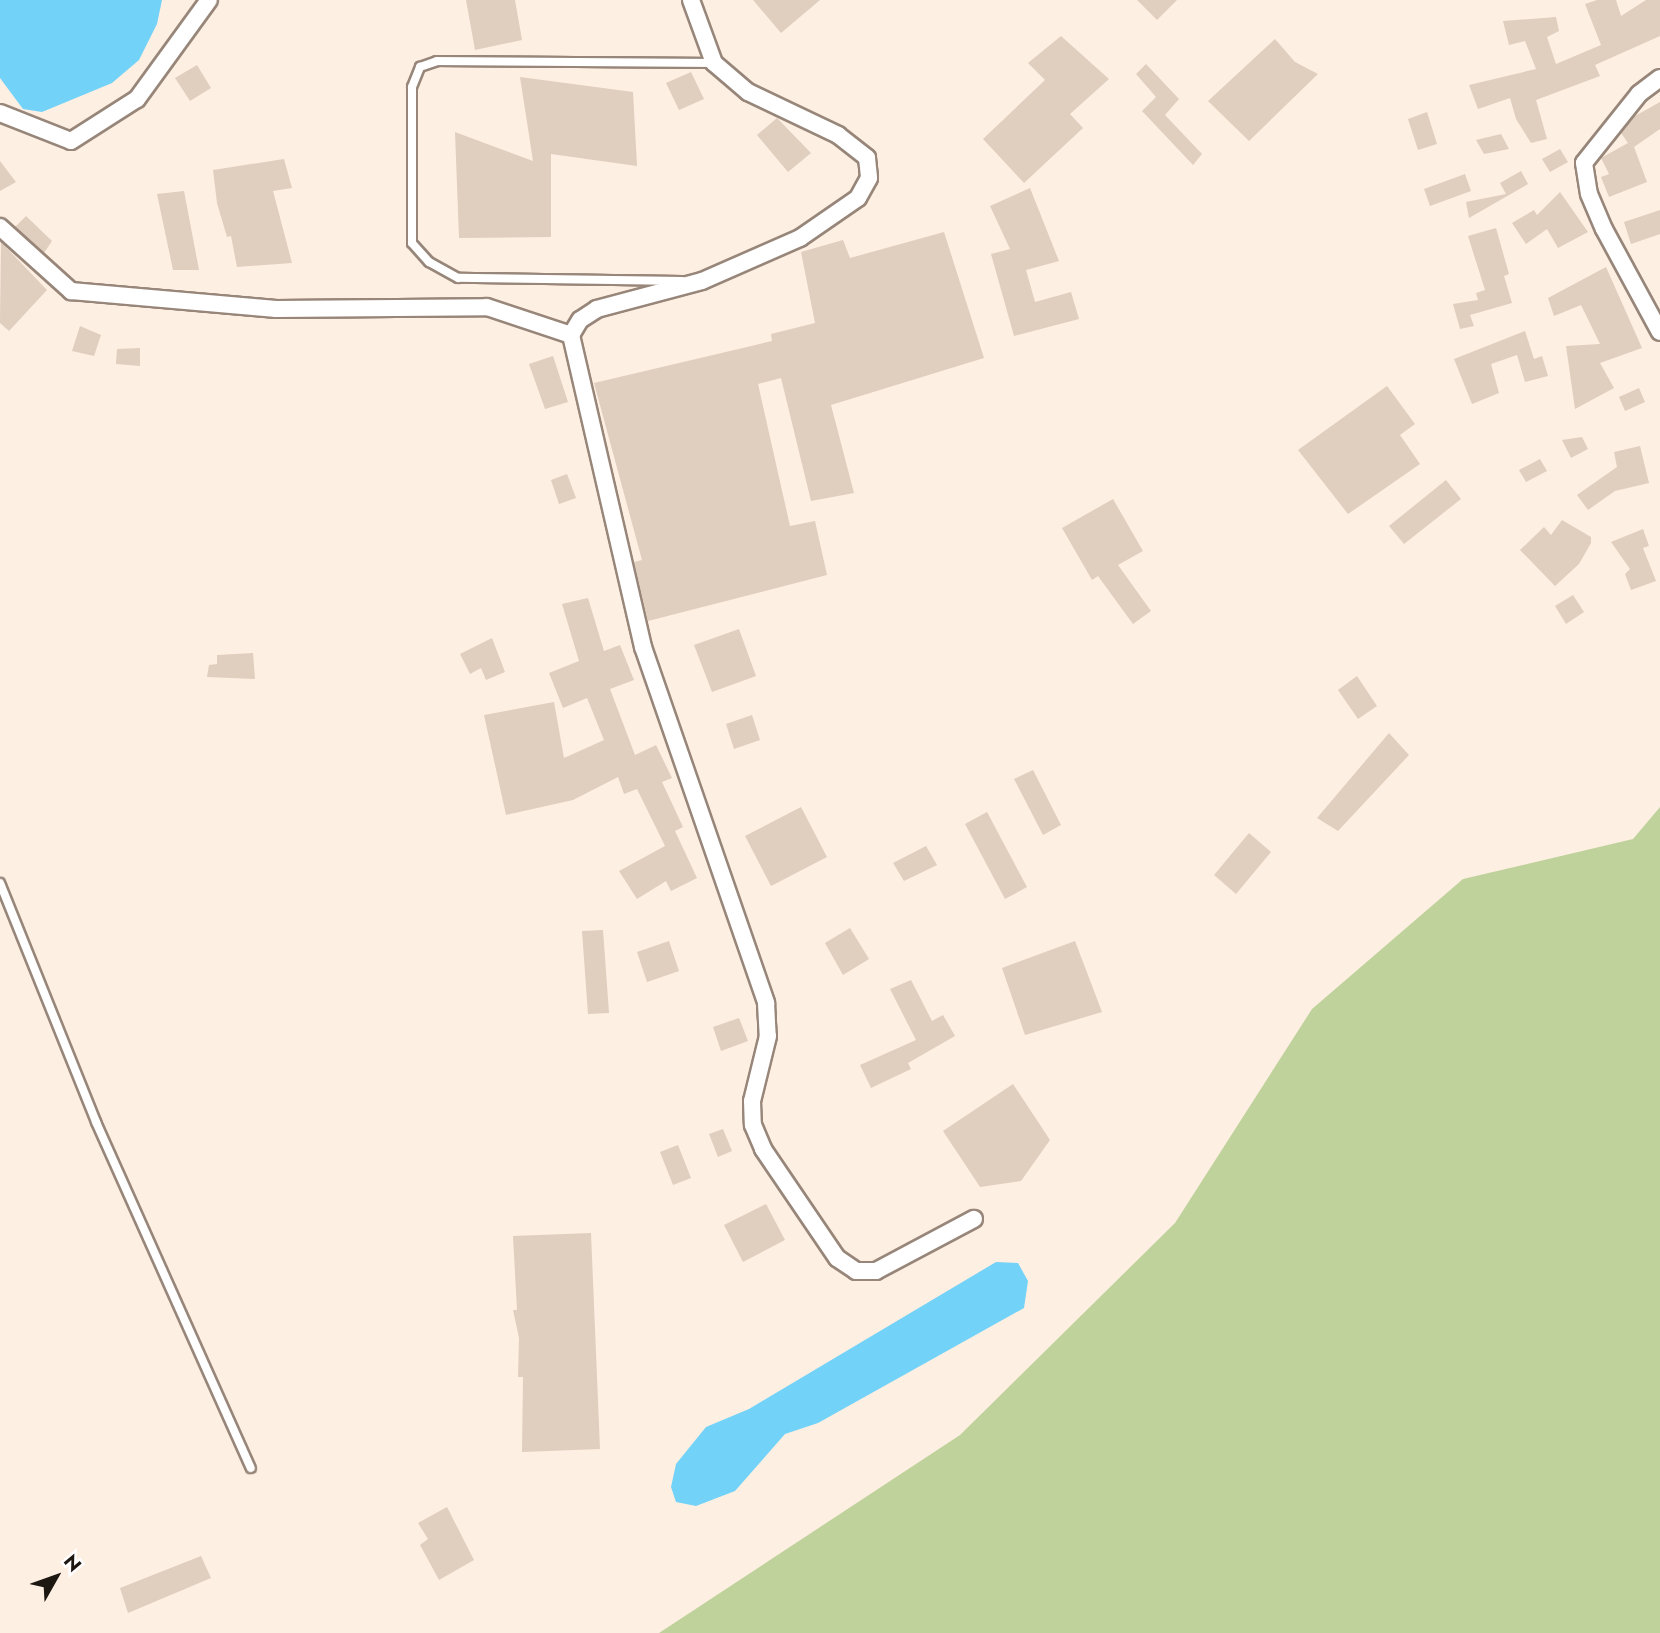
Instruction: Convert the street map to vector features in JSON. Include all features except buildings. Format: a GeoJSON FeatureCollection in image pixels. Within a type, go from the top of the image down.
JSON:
{"type":"FeatureCollection","features":[{"type":"Feature","properties":{"kind":"street"},"geometry":{"type":"LineString","coordinates":[[0,113],[71,141],[136,99],[209,0]]}},
{"type":"Feature","properties":{"kind":"street"},"geometry":{"type":"LineString","coordinates":[[691,0],[715,63],[748,92],[838,135],[867,158],[869,178],[858,198],[800,238],[702,281],[597,309],[580,320],[571,334],[643,648],[766,1003],[768,1036],[752,1101],[753,1125],[763,1149],[837,1258],[856,1271],[876,1271],[974,1219]]}},
{"type":"Feature","properties":{"kind":"street"},"geometry":{"type":"LineString","coordinates":[[1660,78],[1639,94],[1584,163],[1589,194],[1604,229],[1660,332]]}},
{"type":"Feature","properties":{"kind":"street"},"geometry":{"type":"LineString","coordinates":[[0,227],[71,291],[276,309],[487,307],[571,334]]}},
{"type":"Feature","properties":{"kind":"lane"},"geometry":{"type":"LineString","coordinates":[[702,281],[458,278],[429,262],[412,243],[412,87],[420,67],[437,61],[715,63]]}},
{"type":"Feature","properties":{"kind":"lane"},"geometry":{"type":"LineString","coordinates":[[0,883],[96,1122],[251,1468]]}},
{"type":"Feature","properties":{"kind":"green space"},"geometry":{"type":"Polygon","coordinates":[[[1660,807],[1660,1633],[659,1633],[960,1435],[1175,1223],[1312,1009],[1463,879],[1633,839],[1660,807]]]}},
{"type":"Feature","properties":{"kind":"water"},"geometry":{"type":"Polygon","coordinates":[[[0,0],[162,0],[157,24],[139,60],[112,83],[42,112],[23,109],[0,78],[0,0]]]}},
{"type":"Feature","properties":{"kind":"water"},"geometry":{"type":"Polygon","coordinates":[[[996,1262],[1018,1263],[1028,1281],[1024,1308],[818,1423],[785,1434],[735,1491],[696,1506],[676,1502],[671,1487],[676,1464],[706,1427],[749,1409],[996,1262]]]}}]}
